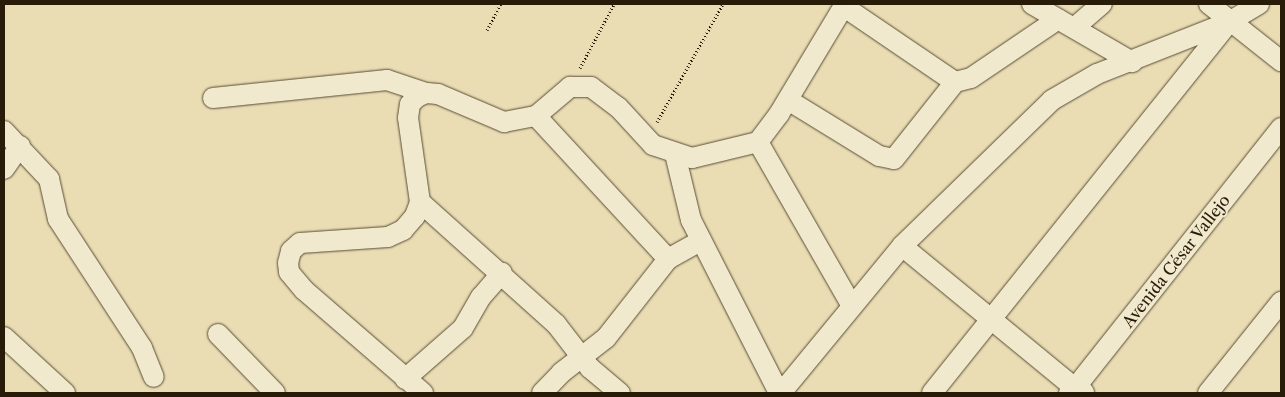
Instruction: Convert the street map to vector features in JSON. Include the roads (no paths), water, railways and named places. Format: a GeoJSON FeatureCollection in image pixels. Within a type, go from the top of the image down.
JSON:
{"type":"FeatureCollection","features":[{"type":"Feature","properties":{"kind":"street"},"geometry":{"type":"LineString","coordinates":[[1032,4],[1132,62]]}},
{"type":"Feature","properties":{"kind":"street"},"geometry":{"type":"LineString","coordinates":[[788,100],[879,156],[894,159],[955,82],[971,78],[1102,4]]}},
{"type":"Feature","properties":{"kind":"street"},"geometry":{"type":"LineString","coordinates":[[1209,4],[1229,22],[1281,61]]}},
{"type":"Feature","properties":{"kind":"street"},"geometry":{"type":"LineString","coordinates":[[675,154],[691,220],[780,393],[902,246],[1052,100],[1097,74],[1132,62],[1229,22],[1259,4]]}},
{"type":"Feature","properties":{"kind":"street"},"geometry":{"type":"LineString","coordinates":[[212,98],[387,80],[426,93],[438,94],[498,122],[536,116],[570,87],[580,85],[600,92],[647,140],[675,154],[692,158],[758,142],[788,100],[844,5],[955,82]]}},
{"type":"Feature","properties":{"kind":"street"},"geometry":{"type":"LineString","coordinates":[[932,393],[1229,22]]}},
{"type":"Feature","properties":{"kind":"street"},"geometry":{"type":"LineString","coordinates":[[423,393],[304,290],[289,272],[288,263],[290,251],[300,242],[388,237],[403,230],[416,216],[420,202],[408,118],[410,104],[426,93]]}},
{"type":"Feature","properties":{"kind":"street"},"geometry":{"type":"LineString","coordinates":[[536,116],[668,259]]}},
{"type":"Feature","properties":{"kind":"street","name":"Avenida César Vallejo"},"geometry":{"type":"LineString","coordinates":[[1075,392],[1281,128]]}},
{"type":"Feature","properties":{"kind":"street"},"geometry":{"type":"LineString","coordinates":[[4,131],[49,179],[55,213],[142,348],[154,377]]}},
{"type":"Feature","properties":{"kind":"street"},"geometry":{"type":"LineString","coordinates":[[758,142],[852,306]]}},
{"type":"Feature","properties":{"kind":"street"},"geometry":{"type":"LineString","coordinates":[[4,169],[20,146]]}},
{"type":"Feature","properties":{"kind":"street"},"geometry":{"type":"LineString","coordinates":[[420,202],[502,273],[556,324],[581,358],[620,393]]}},
{"type":"Feature","properties":{"kind":"street"},"geometry":{"type":"LineString","coordinates":[[542,393],[606,338],[668,259],[701,241]]}},
{"type":"Feature","properties":{"kind":"street"},"geometry":{"type":"LineString","coordinates":[[902,246],[1075,392]]}},
{"type":"Feature","properties":{"kind":"street"},"geometry":{"type":"LineString","coordinates":[[405,379],[463,328],[481,297],[502,273]]}},
{"type":"Feature","properties":{"kind":"street"},"geometry":{"type":"LineString","coordinates":[[1208,393],[1281,302]]}},
{"type":"Feature","properties":{"kind":"street"},"geometry":{"type":"LineString","coordinates":[[218,334],[274,393]]}},
{"type":"Feature","properties":{"kind":"street"},"geometry":{"type":"LineString","coordinates":[[4,338],[65,393]]}}]}
